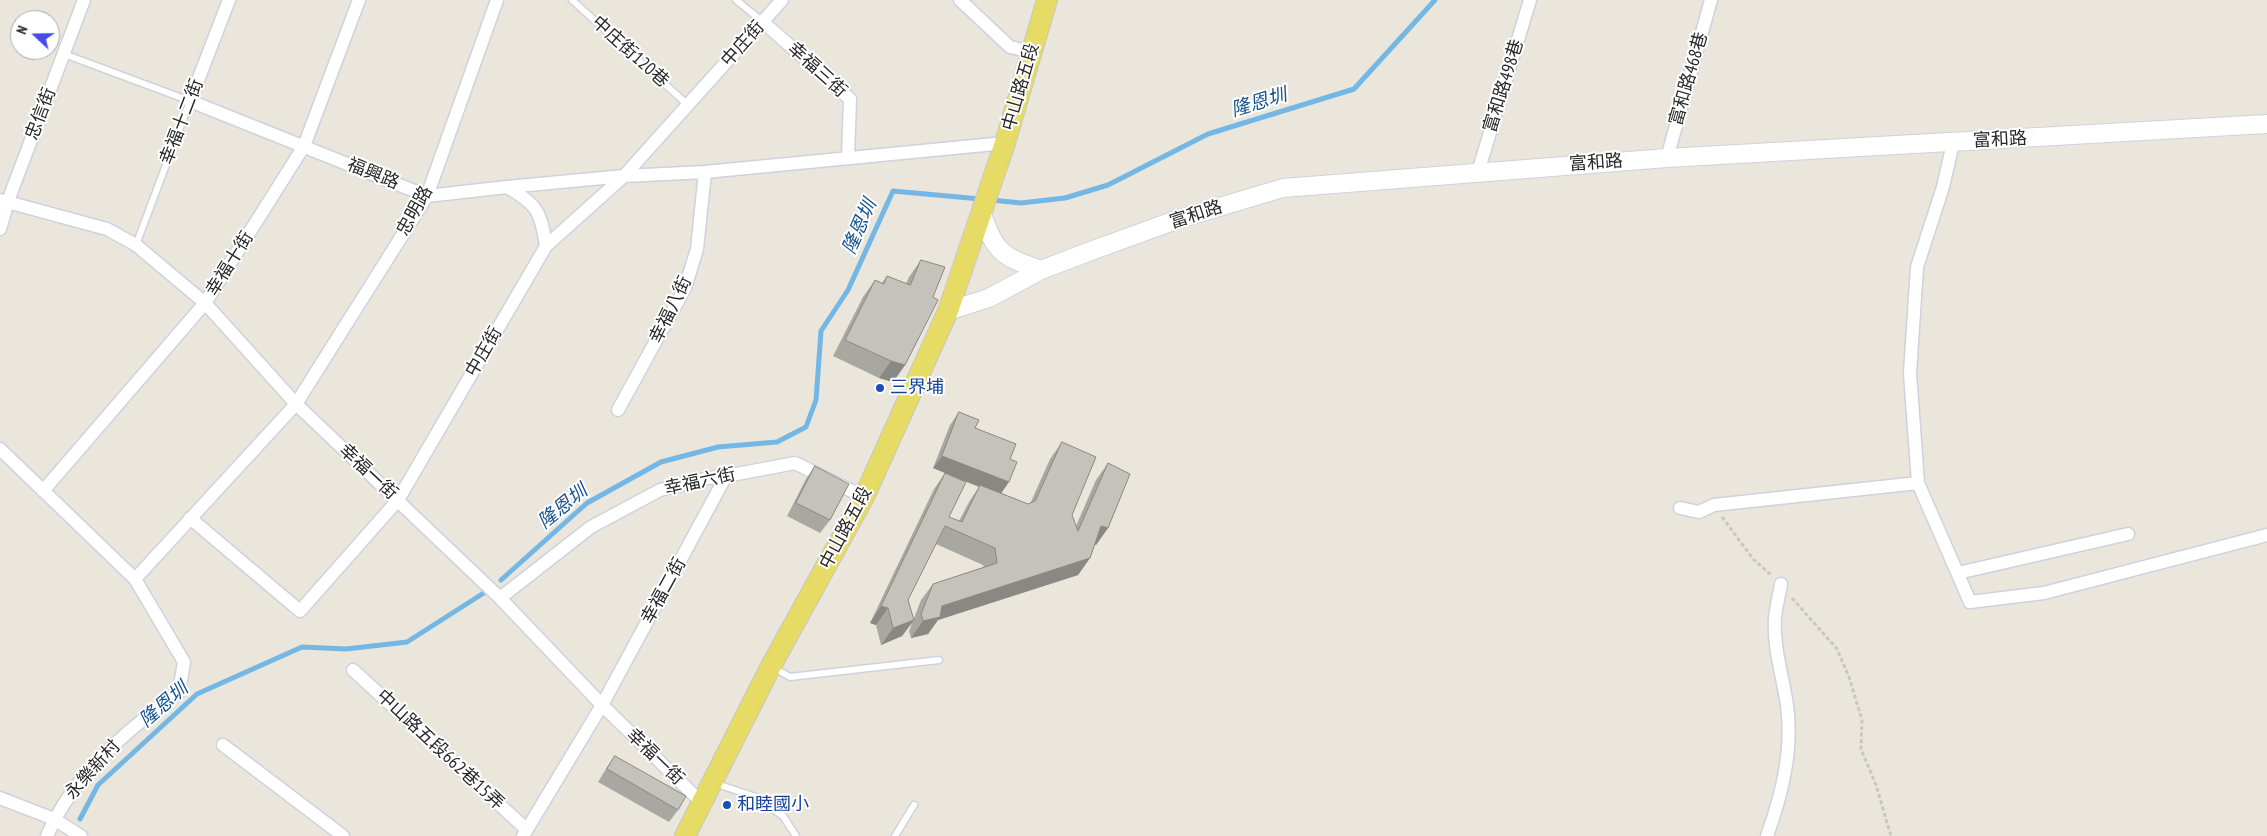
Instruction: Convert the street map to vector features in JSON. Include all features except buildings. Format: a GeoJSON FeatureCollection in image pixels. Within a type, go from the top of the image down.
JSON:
{"type":"FeatureCollection","features":[{"type":"Feature","properties":{"kind":"main road","name":"中山路五段"},"geometry":{"type":"LineString","coordinates":[[685,836],[771,666],[864,497],[948,311],[1005,143],[1046,0]]}},
{"type":"Feature","properties":{"kind":"street","name":"忠信街"},"geometry":{"type":"LineString","coordinates":[[0,229],[4,201],[84,0]]}},
{"type":"Feature","properties":{"kind":"street","name":"幸福十二街"},"geometry":{"type":"LineString","coordinates":[[190,101],[229,0]]}},
{"type":"Feature","properties":{"kind":"street","name":"幸福十街"},"geometry":{"type":"LineString","coordinates":[[43,491],[205,304],[304,146],[360,0]]}},
{"type":"Feature","properties":{"kind":"street","name":"忠明路"},"geometry":{"type":"LineString","coordinates":[[296,404],[427,196],[497,0]]}},
{"type":"Feature","properties":{"kind":"street","name":"中庄街"},"geometry":{"type":"LineString","coordinates":[[190,518],[300,611],[398,500],[546,246],[624,176],[782,0]]}},
{"type":"Feature","properties":{"kind":"street"},"geometry":{"type":"LineString","coordinates":[[960,0],[1010,47],[1032,52]]}},
{"type":"Feature","properties":{"kind":"street","name":"富和路498巷"},"geometry":{"type":"LineString","coordinates":[[1478,172],[1530,0]]}},
{"type":"Feature","properties":{"kind":"street","name":"富和路468巷"},"geometry":{"type":"LineString","coordinates":[[1667,158],[1711,0]]}},
{"type":"Feature","properties":{"kind":"street","name":"幸福三街"},"geometry":{"type":"LineString","coordinates":[[763,22],[850,99],[848,158]]}},
{"type":"Feature","properties":{"kind":"street","name":"福興路"},"geometry":{"type":"LineString","coordinates":[[190,101],[427,196],[624,176],[705,172],[1005,143]]}},
{"type":"Feature","properties":{"kind":"street","name":"富和路"},"geometry":{"type":"LineString","coordinates":[[948,311],[989,298],[1041,270],[1176,220],[1283,188],[1667,158],[2267,124]]}},
{"type":"Feature","properties":{"kind":"street"},"geometry":{"type":"LineString","coordinates":[[1953,143],[1943,186],[1917,268],[1910,373],[1918,483],[1970,602],[2044,593],[2267,535]]}},
{"type":"Feature","properties":{"kind":"street","name":"幸福八街"},"geometry":{"type":"LineString","coordinates":[[618,410],[685,288],[697,249],[705,172]]}},
{"type":"Feature","properties":{"kind":"street"},"geometry":{"type":"LineString","coordinates":[[507,187],[529,200],[543,228],[546,246]]}},
{"type":"Feature","properties":{"kind":"street","name":"幸福一街"},"geometry":{"type":"LineString","coordinates":[[4,201],[107,229],[136,245],[205,304],[296,404],[500,598],[602,705],[701,802]]}},
{"type":"Feature","properties":{"kind":"street"},"geometry":{"type":"LineString","coordinates":[[983,212],[990,238],[1003,253],[1014,260],[1041,270]]}},
{"type":"Feature","properties":{"kind":"street"},"geometry":{"type":"LineString","coordinates":[[134,579],[296,404]]}},
{"type":"Feature","properties":{"kind":"street","name":"永樂新村"},"geometry":{"type":"LineString","coordinates":[[0,448],[134,579],[184,662],[179,692],[134,725],[70,793],[54,819],[48,836]]}},
{"type":"Feature","properties":{"kind":"street","name":"幸福六街"},"geometry":{"type":"LineString","coordinates":[[500,598],[591,528],[660,490],[708,478],[794,463],[864,497]]}},
{"type":"Feature","properties":{"kind":"street","name":"幸福二街"},"geometry":{"type":"LineString","coordinates":[[602,705],[726,476]]}},
{"type":"Feature","properties":{"kind":"street"},"geometry":{"type":"LineString","coordinates":[[1680,508],[1699,512],[1714,504],[1918,483]]}},
{"type":"Feature","properties":{"kind":"street"},"geometry":{"type":"LineString","coordinates":[[1958,573],[2128,534]]}},
{"type":"Feature","properties":{"kind":"street"},"geometry":{"type":"LineString","coordinates":[[1767,836],[1780,800],[1787,765],[1787,707],[1778,660],[1775,620],[1781,584]]}},
{"type":"Feature","properties":{"kind":"street","name":"中山路五段662巷15弄"},"geometry":{"type":"LineString","coordinates":[[353,670],[524,832],[602,705]]}},
{"type":"Feature","properties":{"kind":"street"},"geometry":{"type":"LineString","coordinates":[[223,745],[343,836]]}},
{"type":"Feature","properties":{"kind":"street","name":"永樂新村"},"geometry":{"type":"LineString","coordinates":[[0,798],[54,819]]}},
{"type":"Feature","properties":{"kind":"street"},"geometry":{"type":"LineString","coordinates":[[54,819],[81,836]]}},
{"type":"Feature","properties":{"kind":"lane","name":"中庄街120巷"},"geometry":{"type":"LineString","coordinates":[[572,0],[688,105]]}},
{"type":"Feature","properties":{"kind":"lane"},"geometry":{"type":"LineString","coordinates":[[736,0],[763,22]]}},
{"type":"Feature","properties":{"kind":"lane"},"geometry":{"type":"LineString","coordinates":[[64,54],[190,101]]}},
{"type":"Feature","properties":{"kind":"lane","name":"幸福十二街"},"geometry":{"type":"LineString","coordinates":[[136,245],[190,101]]}},
{"type":"Feature","properties":{"kind":"lane"},"geometry":{"type":"LineString","coordinates":[[771,666],[790,677],[939,660]]}},
{"type":"Feature","properties":{"kind":"lane"},"geometry":{"type":"LineString","coordinates":[[713,782],[754,796],[784,816],[796,836]]}},
{"type":"Feature","properties":{"kind":"lane"},"geometry":{"type":"LineString","coordinates":[[895,836],[914,805]]}},
{"type":"Feature","properties":{"kind":"path"},"geometry":{"type":"LineString","coordinates":[[1714,504],[1753,559],[1781,584],[1837,649],[1849,677],[1862,720],[1862,749],[1876,785],[1891,836]]}},
{"type":"Feature","properties":{"kind":"waterway","name":"隆恩圳"},"geometry":{"type":"LineString","coordinates":[[991,200],[1021,203],[1065,198],[1108,185],[1208,134],[1354,89],[1435,0]]}},
{"type":"Feature","properties":{"kind":"waterway","name":"隆恩圳"},"geometry":{"type":"LineString","coordinates":[[501,580],[587,503],[661,462],[718,447],[777,442],[806,427],[816,400],[821,331],[848,290],[893,191],[980,199]]}},
{"type":"Feature","properties":{"kind":"waterway","name":"隆恩圳"},"geometry":{"type":"LineString","coordinates":[[80,819],[98,785],[197,694],[302,647],[346,649],[407,642],[490,589]]}},
{"type":"Feature","properties":{"kind":"place","name":"三界埔"},"geometry":{"type":"Point","coordinates":[880,388]}},
{"type":"Feature","properties":{"kind":"place","name":"和睦國小"},"geometry":{"type":"Point","coordinates":[727,805]}}]}
